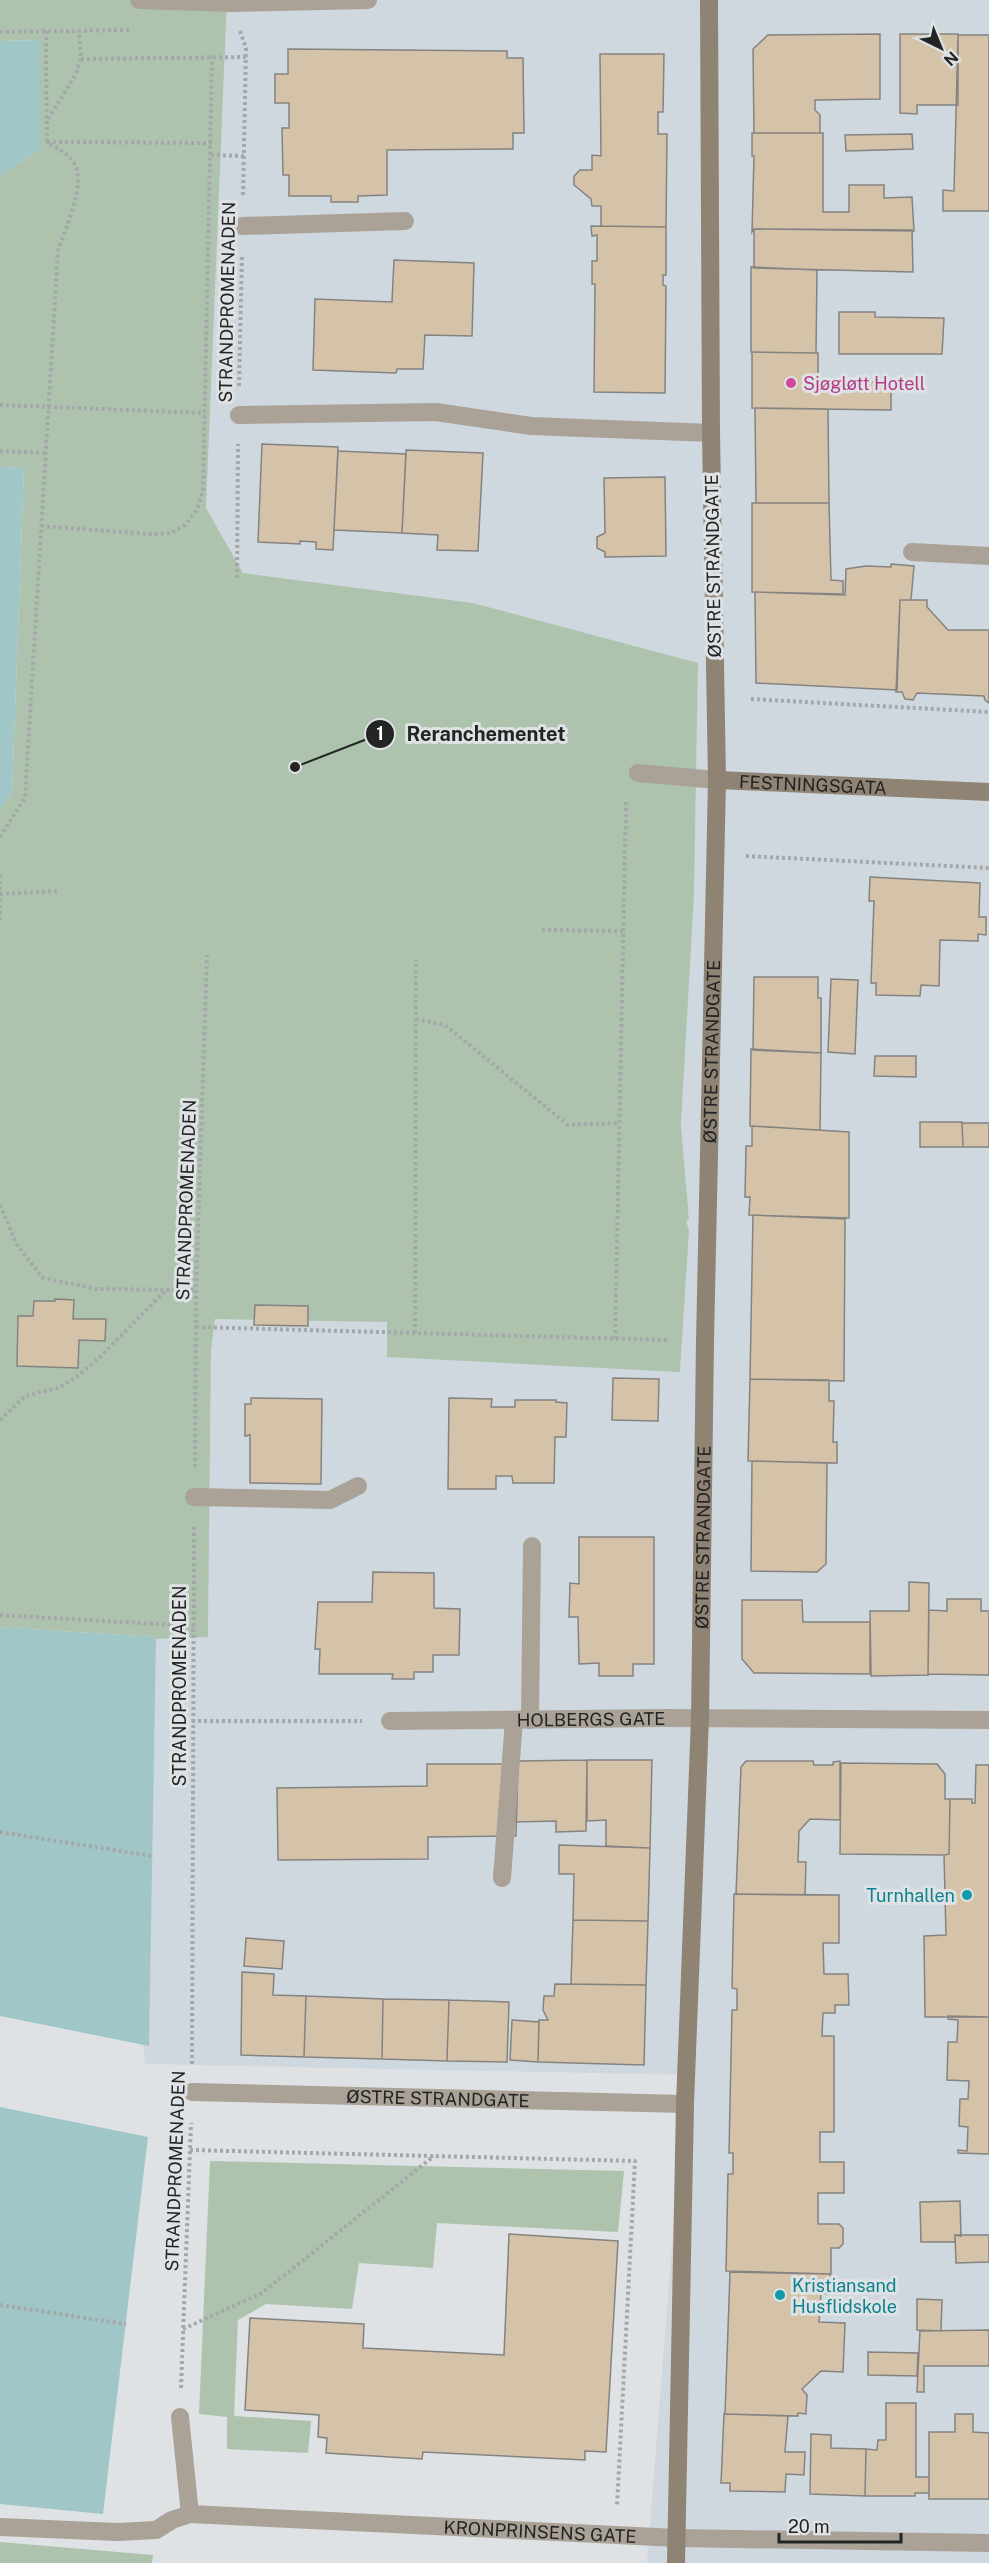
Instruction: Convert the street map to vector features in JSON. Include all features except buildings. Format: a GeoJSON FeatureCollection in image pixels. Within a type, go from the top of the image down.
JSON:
{"type":"FeatureCollection","features":[{"type":"Feature","properties":{"kind":"street"},"geometry":{"type":"LineString","coordinates":[[139,0],[230,3],[368,0]]}},
{"type":"Feature","properties":{"kind":"street","name":"ØSTRE STRANDGATE"},"geometry":{"type":"LineString","coordinates":[[676,2563],[685,2104],[700,1718],[705,1341],[717,780],[711,433],[709,0]]}},
{"type":"Feature","properties":{"kind":"street"},"geometry":{"type":"LineString","coordinates":[[242,226],[405,221]]}},
{"type":"Feature","properties":{"kind":"street"},"geometry":{"type":"LineString","coordinates":[[239,415],[436,412],[531,426],[711,433]]}},
{"type":"Feature","properties":{"kind":"street"},"geometry":{"type":"LineString","coordinates":[[912,552],[989,556]]}},
{"type":"Feature","properties":{"kind":"street","name":"FESTNINGSGATA"},"geometry":{"type":"LineString","coordinates":[[638,773],[717,780],[989,792]]}},
{"type":"Feature","properties":{"kind":"street"},"geometry":{"type":"LineString","coordinates":[[194,1497],[330,1500],[358,1486]]}},
{"type":"Feature","properties":{"kind":"street"},"geometry":{"type":"LineString","coordinates":[[502,1878],[522,1720],[532,1546]]}},
{"type":"Feature","properties":{"kind":"street","name":"HOLBERGS GATE"},"geometry":{"type":"LineString","coordinates":[[390,1721],[700,1718],[989,1720]]}},
{"type":"Feature","properties":{"kind":"street","name":"ØSTRE STRANDGATE"},"geometry":{"type":"LineString","coordinates":[[192,2092],[685,2104]]}},
{"type":"Feature","properties":{"kind":"street"},"geometry":{"type":"LineString","coordinates":[[0,2527],[118,2532],[156,2530],[172,2520],[190,2514],[180,2417]]}},
{"type":"Feature","properties":{"kind":"street","name":"KRONPRINSENS GATE"},"geometry":{"type":"LineString","coordinates":[[190,2514],[677,2538],[989,2543]]}},
{"type":"Feature","properties":{"kind":"path","name":"STRANDPROMENADEN"},"geometry":{"type":"LineString","coordinates":[[237,578],[246,57],[246,48],[239,28]]}},
{"type":"Feature","properties":{"kind":"path"},"geometry":{"type":"LineString","coordinates":[[0,32],[136,30]]}},
{"type":"Feature","properties":{"kind":"path"},"geometry":{"type":"LineString","coordinates":[[46,31],[47,142]]}},
{"type":"Feature","properties":{"kind":"path"},"geometry":{"type":"LineString","coordinates":[[48,120],[76,74],[81,59],[79,31]]}},
{"type":"Feature","properties":{"kind":"path"},"geometry":{"type":"LineString","coordinates":[[41,526],[150,534],[171,533],[185,525],[197,510],[203,490],[212,57]]}},
{"type":"Feature","properties":{"kind":"path"},"geometry":{"type":"LineString","coordinates":[[81,59],[246,57]]}},
{"type":"Feature","properties":{"kind":"path"},"geometry":{"type":"LineString","coordinates":[[47,142],[212,143]]}},
{"type":"Feature","properties":{"kind":"path"},"geometry":{"type":"LineString","coordinates":[[0,837],[25,798],[58,250],[76,197],[79,176],[73,160],[47,142]]}},
{"type":"Feature","properties":{"kind":"path"},"geometry":{"type":"LineString","coordinates":[[211,155],[244,156]]}},
{"type":"Feature","properties":{"kind":"path"},"geometry":{"type":"LineString","coordinates":[[0,405],[239,415]]}},
{"type":"Feature","properties":{"kind":"path"},"geometry":{"type":"LineString","coordinates":[[0,451],[46,453]]}},
{"type":"Feature","properties":{"kind":"path"},"geometry":{"type":"LineString","coordinates":[[752,699],[989,712]]}},
{"type":"Feature","properties":{"kind":"path"},"geometry":{"type":"LineString","coordinates":[[615,1339],[626,801]]}},
{"type":"Feature","properties":{"kind":"path"},"geometry":{"type":"LineString","coordinates":[[746,856],[989,868]]}},
{"type":"Feature","properties":{"kind":"path"},"geometry":{"type":"LineString","coordinates":[[0,874],[0,921]]}},
{"type":"Feature","properties":{"kind":"path"},"geometry":{"type":"LineString","coordinates":[[1,894],[57,891]]}},
{"type":"Feature","properties":{"kind":"path"},"geometry":{"type":"LineString","coordinates":[[542,930],[623,931]]}},
{"type":"Feature","properties":{"kind":"path","name":"STRANDPROMENADEN"},"geometry":{"type":"LineString","coordinates":[[180,2417],[192,2092],[192,1721],[196,1290],[207,955]]}},
{"type":"Feature","properties":{"kind":"path"},"geometry":{"type":"LineString","coordinates":[[415,1333],[416,960]]}},
{"type":"Feature","properties":{"kind":"path"},"geometry":{"type":"LineString","coordinates":[[416,1019],[445,1025],[568,1125],[620,1123]]}},
{"type":"Feature","properties":{"kind":"path"},"geometry":{"type":"LineString","coordinates":[[0,1205],[17,1245],[43,1278],[96,1289],[196,1290]]}},
{"type":"Feature","properties":{"kind":"path"},"geometry":{"type":"LineString","coordinates":[[0,1420],[25,1396],[58,1388],[75,1378],[99,1358],[166,1290]]}},
{"type":"Feature","properties":{"kind":"path"},"geometry":{"type":"LineString","coordinates":[[196,1327],[669,1340]]}},
{"type":"Feature","properties":{"kind":"path"},"geometry":{"type":"LineString","coordinates":[[0,1615],[193,1626]]}},
{"type":"Feature","properties":{"kind":"path"},"geometry":{"type":"LineString","coordinates":[[192,1721],[390,1721]]}},
{"type":"Feature","properties":{"kind":"path"},"geometry":{"type":"LineString","coordinates":[[0,1833],[152,1856]]}},
{"type":"Feature","properties":{"kind":"path"},"geometry":{"type":"LineString","coordinates":[[190,2150],[635,2161],[617,2507]]}},
{"type":"Feature","properties":{"kind":"path"},"geometry":{"type":"LineString","coordinates":[[183,2329],[262,2293],[434,2155]]}},
{"type":"Feature","properties":{"kind":"path"},"geometry":{"type":"LineString","coordinates":[[0,2305],[126,2324]]}},
{"type":"Feature","properties":{"kind":"shaded area"},"geometry":{"type":"Polygon","coordinates":[[[227,0],[989,0],[989,2563],[647,2563],[671,2257],[689,2075],[145,2064],[143,2045],[149,2045],[155,1639],[208,1636],[211,1351],[251,1025],[680,1372],[689,1231],[686,1221],[689,1220],[681,1125],[694,894],[698,663],[473,603],[243,573],[206,508],[227,0]]]}},
{"type":"Feature","properties":{"kind":"green space"},"geometry":{"type":"Polygon","coordinates":[[[0,0],[227,0],[206,508],[243,573],[473,603],[698,663],[694,894],[681,1125],[689,1220],[686,1221],[689,1231],[680,1372],[387,1357],[387,1322],[215,1319],[211,1351],[208,1637],[155,1639],[155,1637],[0,1627],[0,809],[12,793],[24,468],[0,467],[0,176],[40,149],[40,40],[0,41],[0,0]]]}},
{"type":"Feature","properties":{"kind":"green space"},"geometry":{"type":"Polygon","coordinates":[[[210,2161],[624,2171],[618,2232],[437,2223],[433,2268],[359,2263],[352,2309],[266,2304],[238,2320],[234,2416],[311,2421],[308,2453],[227,2449],[227,2417],[199,2414],[210,2161]]]}},
{"type":"Feature","properties":{"kind":"green space"},"geometry":{"type":"Polygon","coordinates":[[[0,2542],[153,2555],[152,2563],[0,2563],[0,2542]]]}},
{"type":"Feature","properties":{"kind":"water"},"geometry":{"type":"Polygon","coordinates":[[[40,40],[40,149],[0,176],[0,41],[40,40]]]}},
{"type":"Feature","properties":{"kind":"water"},"geometry":{"type":"Polygon","coordinates":[[[0,467],[24,468],[12,793],[0,809],[0,467]]]}},
{"type":"Feature","properties":{"kind":"water"},"geometry":{"type":"Polygon","coordinates":[[[0,1627],[156,1637],[149,2046],[0,2016],[0,1627]]]}},
{"type":"Feature","properties":{"kind":"water"},"geometry":{"type":"Polygon","coordinates":[[[0,2107],[148,2137],[103,2514],[0,2504],[0,2107]]]}},
{"type":"Feature","properties":{"kind":"place","name":"Sjøgløtt Hotell"},"geometry":{"type":"Point","coordinates":[791,383]}},
{"type":"Feature","properties":{"kind":"place","name":"Reranchementet"},"geometry":{"type":"Point","coordinates":[295,767]}},
{"type":"Feature","properties":{"kind":"place","name":"Turnhallen"},"geometry":{"type":"Point","coordinates":[967,1895]}},
{"type":"Feature","properties":{"kind":"place","name":"Kristiansand Husflidskole"},"geometry":{"type":"Point","coordinates":[780,2295]}}]}
